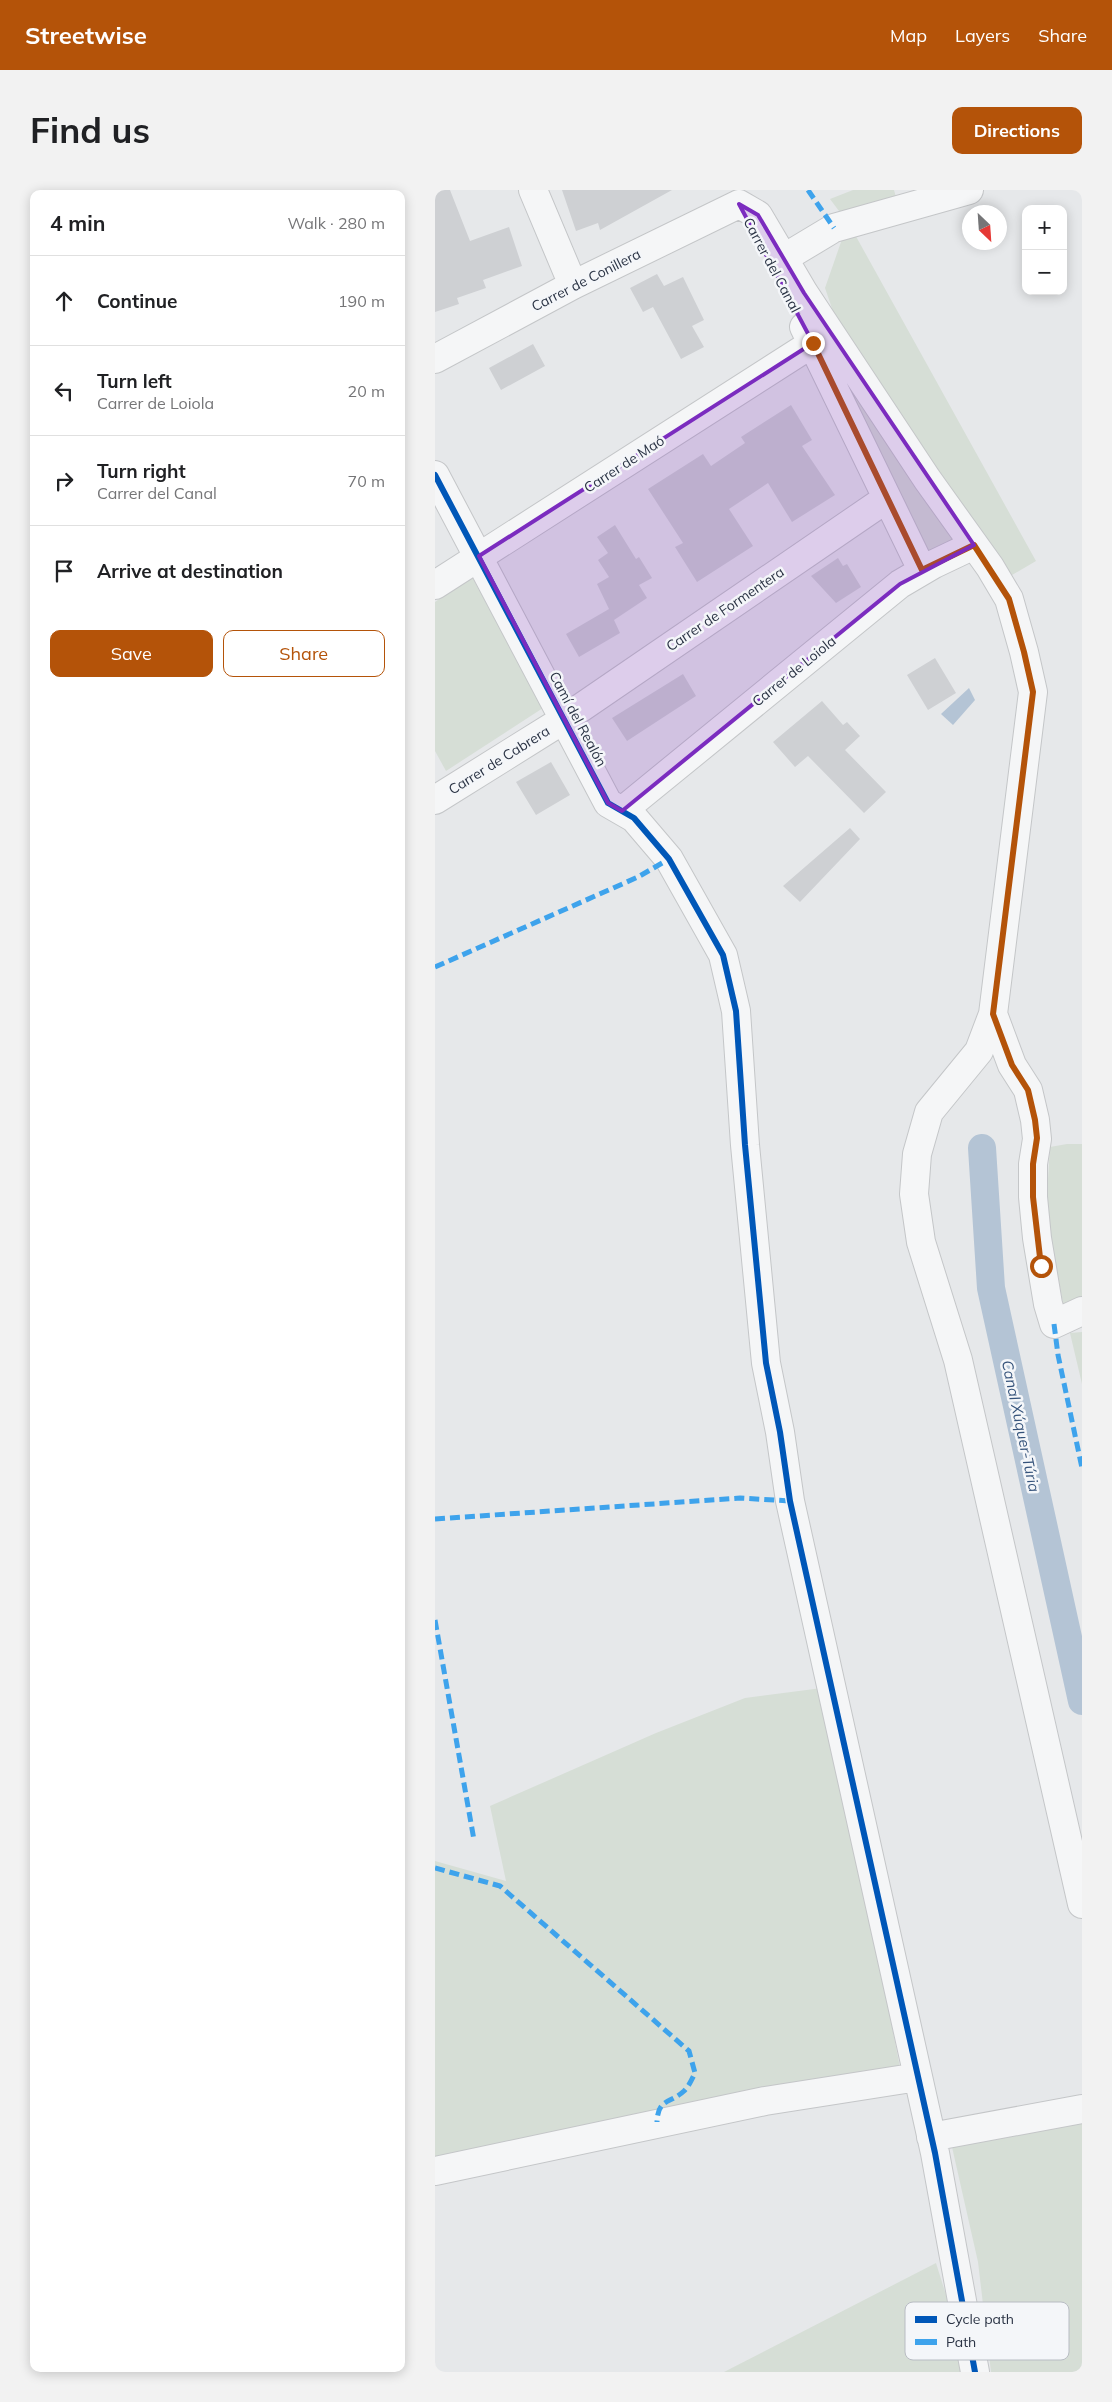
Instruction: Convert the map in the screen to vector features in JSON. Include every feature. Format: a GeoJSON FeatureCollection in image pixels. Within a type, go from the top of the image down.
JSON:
{"type":"FeatureCollection","features":[{"type":"Feature","properties":{"kind":"street"},"geometry":{"type":"LineString","coordinates":[[533,190],[573,285]]}},
{"type":"Feature","properties":{"kind":"street"},"geometry":{"type":"LineString","coordinates":[[784,258],[834,228],[969,190]]}},
{"type":"Feature","properties":{"kind":"street"},"geometry":{"type":"LineString","coordinates":[[739,204],[759,215],[805,293],[927,479],[974,545],[1009,599],[1033,692],[993,1014],[979,1051],[929,1112],[917,1154],[914,1194],[921,1242],[958,1360],[1082,1904]]}},
{"type":"Feature","properties":{"kind":"street","name":"Carrer de Conillera"},"geometry":{"type":"LineString","coordinates":[[435,359],[573,285],[739,204]]}},
{"type":"Feature","properties":{"kind":"street","name":"Carrer del Canal"},"geometry":{"type":"LineString","coordinates":[[739,204],[813,343],[886,499],[922,570]]}},
{"type":"Feature","properties":{"kind":"street","name":"Carrer de Maó"},"geometry":{"type":"LineString","coordinates":[[435,585],[813,343]]}},
{"type":"Feature","properties":{"kind":"street","name":"Camí del Realón"},"geometry":{"type":"LineString","coordinates":[[435,474],[608,803],[635,818],[669,858],[723,955],[736,1011],[745,1145],[766,1363],[780,1432],[790,1501],[931,2136],[962,2302]]}},
{"type":"Feature","properties":{"kind":"street","name":"Carrer de Formentera"},"geometry":{"type":"LineString","coordinates":[[563,720],[886,499]]}},
{"type":"Feature","properties":{"kind":"street","name":"Carrer de Loiola"},"geometry":{"type":"LineString","coordinates":[[622,811],[900,584],[922,570],[974,545]]}},
{"type":"Feature","properties":{"kind":"street","name":"Carrer de Cabrera"},"geometry":{"type":"LineString","coordinates":[[435,800],[563,720]]}},
{"type":"Feature","properties":{"kind":"street"},"geometry":{"type":"LineString","coordinates":[[993,1014],[1012,1065],[1028,1090],[1035,1120],[1037,1138],[1033,1164],[1033,1197],[1037,1238],[1048,1304],[1054,1324],[1082,1311]]}},
{"type":"Feature","properties":{"kind":"street"},"geometry":{"type":"LineString","coordinates":[[435,2171],[765,2101],[918,2077]]}},
{"type":"Feature","properties":{"kind":"street"},"geometry":{"type":"LineString","coordinates":[[931,2136],[1082,2109]]}},
{"type":"Feature","properties":{"kind":"highlighted area"},"geometry":{"type":"Polygon","coordinates":[[[739,204],[758,215],[804,293],[974,545],[900,584],[622,811],[608,803],[479,556],[813,343],[739,204]]]}},
{"type":"Feature","properties":{"kind":"shaded area"},"geometry":{"type":"Polygon","coordinates":[[[853,190],[894,190],[898,204],[845,219],[830,199],[853,190]]]}},
{"type":"Feature","properties":{"kind":"shaded area"},"geometry":{"type":"Polygon","coordinates":[[[848,222],[1036,561],[1012,575],[906,428],[835,317],[825,288],[848,222]]]}},
{"type":"Feature","properties":{"kind":"shaded area"},"geometry":{"type":"Polygon","coordinates":[[[804,293],[958,542],[917,561],[804,293]]]}},
{"type":"Feature","properties":{"kind":"shaded area"},"geometry":{"type":"Polygon","coordinates":[[[472,577],[543,708],[446,771],[435,751],[435,602],[472,577]]]}},
{"type":"Feature","properties":{"kind":"shaded area"},"geometry":{"type":"Polygon","coordinates":[[[1082,1144],[1082,1306],[1072,1307],[1063,1303],[1046,1210],[1050,1147],[1082,1144]]]}},
{"type":"Feature","properties":{"kind":"shaded area"},"geometry":{"type":"Polygon","coordinates":[[[1082,1332],[1082,1384],[1070,1333],[1082,1332]]]}},
{"type":"Feature","properties":{"kind":"shaded area"},"geometry":{"type":"Polygon","coordinates":[[[822,1688],[858,1851],[901,2073],[435,2165],[435,1861],[506,1881],[490,1806],[656,1733],[745,1698],[822,1688]]]}},
{"type":"Feature","properties":{"kind":"shaded area"},"geometry":{"type":"Polygon","coordinates":[[[1082,2121],[1082,2372],[991,2372],[990,2360],[1069,2360],[1069,2302],[983,2302],[978,2262],[952,2147],[1082,2121]]]}},
{"type":"Feature","properties":{"kind":"shaded area"},"geometry":{"type":"Polygon","coordinates":[[[936,2263],[948,2302],[905,2302],[905,2360],[961,2360],[963,2372],[724,2372],[936,2263]]]}},
{"type":"Feature","properties":{"kind":"water"},"geometry":{"type":"Polygon","coordinates":[[[969,688],[975,700],[953,725],[941,714],[969,688]]]}},
{"type":"Feature","properties":{"kind":"building"},"geometry":{"type":"Polygon","coordinates":[[[435,190],[450,190],[470,241],[509,227],[522,266],[483,280],[486,288],[457,298],[459,304],[435,312],[435,190]]]}},
{"type":"Feature","properties":{"kind":"building"},"geometry":{"type":"Polygon","coordinates":[[[562,190],[672,190],[600,230],[598,223],[576,231],[562,190]]]}},
{"type":"Feature","properties":{"kind":"building"},"geometry":{"type":"Polygon","coordinates":[[[657,274],[664,286],[683,277],[704,320],[692,326],[704,347],[681,359],[653,307],[643,312],[630,288],[657,274]]]}},
{"type":"Feature","properties":{"kind":"building"},"geometry":{"type":"Polygon","coordinates":[[[533,344],[545,366],[501,390],[489,368],[533,344]]]}},
{"type":"Feature","properties":{"kind":"building"},"geometry":{"type":"Polygon","coordinates":[[[791,405],[812,440],[802,446],[835,495],[792,522],[768,483],[729,509],[753,546],[697,582],[675,547],[683,543],[648,489],[703,454],[711,466],[745,443],[741,437],[791,405]]]}},
{"type":"Feature","properties":{"kind":"building"},"geometry":{"type":"Polygon","coordinates":[[[615,525],[636,559],[639,557],[652,578],[639,585],[647,598],[614,620],[620,633],[579,657],[566,634],[609,609],[597,584],[609,577],[598,560],[608,553],[597,537],[615,525]]]}},
{"type":"Feature","properties":{"kind":"building"},"geometry":{"type":"Polygon","coordinates":[[[838,558],[843,566],[847,564],[861,587],[836,603],[811,576],[838,558]]]}},
{"type":"Feature","properties":{"kind":"building"},"geometry":{"type":"Polygon","coordinates":[[[935,658],[956,693],[928,710],[907,675],[935,658]]]}},
{"type":"Feature","properties":{"kind":"building"},"geometry":{"type":"Polygon","coordinates":[[[683,674],[696,696],[627,741],[612,718],[683,674]]]}},
{"type":"Feature","properties":{"kind":"building"},"geometry":{"type":"Polygon","coordinates":[[[822,701],[843,725],[847,722],[860,736],[845,750],[886,792],[864,813],[808,756],[795,767],[773,742],[822,701]]]}},
{"type":"Feature","properties":{"kind":"building"},"geometry":{"type":"Polygon","coordinates":[[[551,762],[570,795],[536,815],[516,782],[551,762]]]}},
{"type":"Feature","properties":{"kind":"building"},"geometry":{"type":"Polygon","coordinates":[[[850,828],[860,839],[800,902],[783,886],[850,828]]]}},
{"type":"Feature","properties":{"kind":"waterway","name":"Canal Xúquer-Túria"},"geometry":{"type":"LineString","coordinates":[[982,1148],[991,1288],[1082,1701]]}},
{"type":"Feature","properties":{"kind":"marked path"},"geometry":{"type":"LineString","coordinates":[[808,190],[834,228]]}},
{"type":"Feature","properties":{"kind":"marked path"},"geometry":{"type":"LineString","coordinates":[[435,967],[638,877],[669,859]]}},
{"type":"Feature","properties":{"kind":"marked path"},"geometry":{"type":"LineString","coordinates":[[1054,1324],[1058,1355],[1082,1468]]}},
{"type":"Feature","properties":{"kind":"marked path"},"geometry":{"type":"LineString","coordinates":[[435,1519],[740,1498],[790,1501]]}},
{"type":"Feature","properties":{"kind":"marked path"},"geometry":{"type":"LineString","coordinates":[[435,1620],[474,1840]]}},
{"type":"Feature","properties":{"kind":"marked path"},"geometry":{"type":"LineString","coordinates":[[435,1868],[500,1886],[689,2051],[695,2073],[684,2091],[662,2105],[657,2122]]}},
{"type":"Feature","properties":{"kind":"cycle path"},"geometry":{"type":"LineString","coordinates":[[435,475],[608,803],[634,818],[669,859],[723,955],[736,1011],[745,1145],[766,1363],[780,1432],[790,1501],[935,2153],[962,2302]]}},
{"type":"Feature","properties":{"kind":"cycle path"},"geometry":{"type":"LineString","coordinates":[[973,2360],[975,2372]]}},
{"type":"Feature","properties":{"kind":"route"},"geometry":{"type":"LineString","coordinates":[[813,343],[886,499],[922,570],[974,545],[1009,599],[1024,652],[1033,692],[993,1014],[1012,1065],[1028,1090],[1035,1120],[1037,1138],[1033,1164],[1033,1197],[1041,1266]]}}]}
